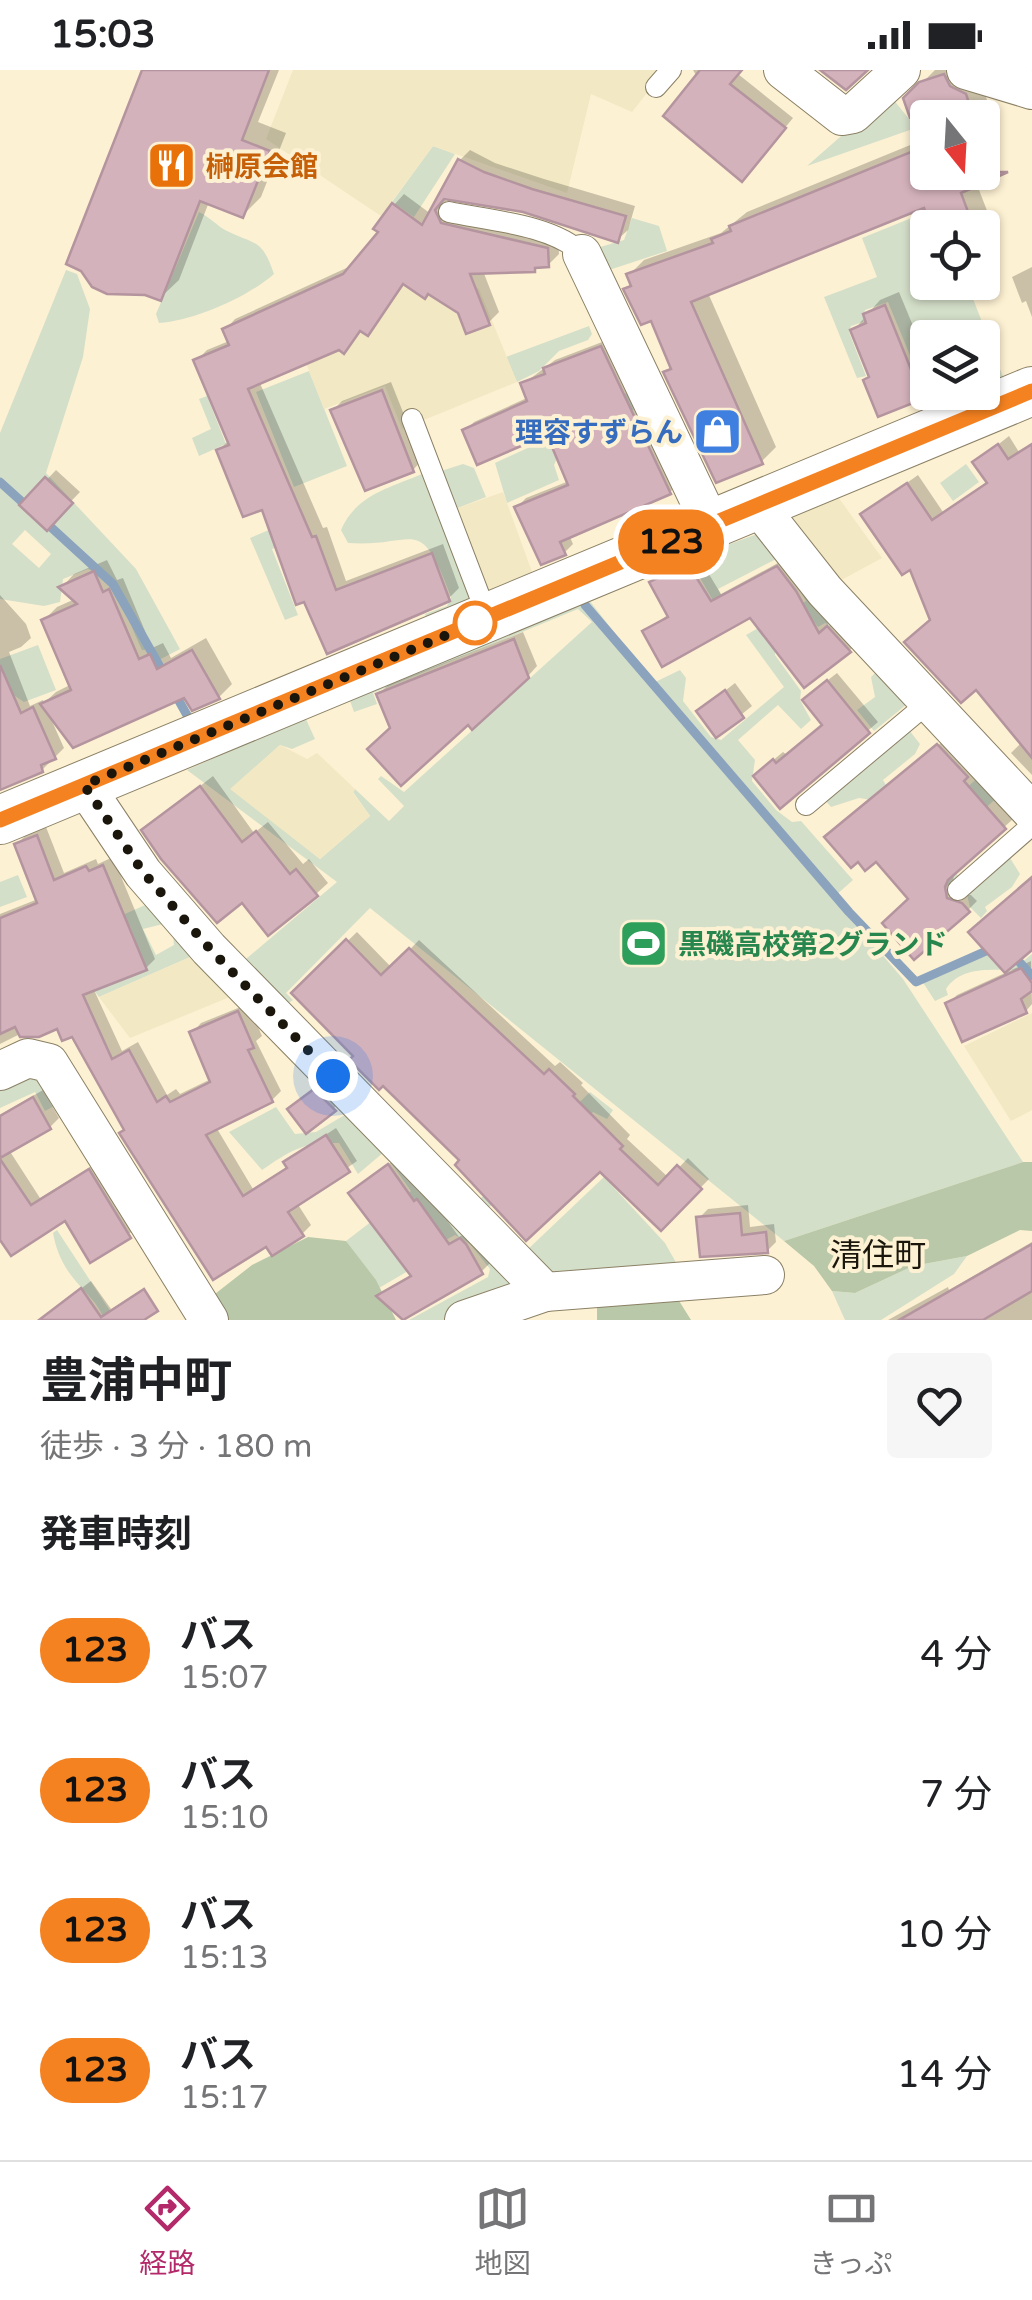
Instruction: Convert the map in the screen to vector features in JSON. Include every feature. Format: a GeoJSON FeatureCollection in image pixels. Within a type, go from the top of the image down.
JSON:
{"type":"FeatureCollection","features":[{"type":"Feature","properties":{"kind":"street"},"geometry":{"type":"LineString","coordinates":[[783,70],[842,116],[853,114],[901,70]]}},
{"type":"Feature","properties":{"kind":"street"},"geometry":{"type":"LineString","coordinates":[[966,70],[1032,90]]}},
{"type":"Feature","properties":{"kind":"street"},"geometry":{"type":"LineString","coordinates":[[582,254],[711,525]]}},
{"type":"Feature","properties":{"kind":"street"},"geometry":{"type":"LineString","coordinates":[[0,820],[711,525],[1028,400]]}},
{"type":"Feature","properties":{"kind":"street"},"geometry":{"type":"LineString","coordinates":[[758,506],[825,591],[1032,812]]}},
{"type":"Feature","properties":{"kind":"street"},"geometry":{"type":"LineString","coordinates":[[84,785],[143,872],[210,949],[545,1292]]}},
{"type":"Feature","properties":{"kind":"street"},"geometry":{"type":"LineString","coordinates":[[0,1071],[28,1058],[49,1063],[209,1320]]}},
{"type":"Feature","properties":{"kind":"street"},"geometry":{"type":"LineString","coordinates":[[464,1320],[545,1292],[765,1275]]}},
{"type":"Feature","properties":{"kind":"lane"},"geometry":{"type":"LineString","coordinates":[[656,88],[670,70]]}},
{"type":"Feature","properties":{"kind":"lane"},"geometry":{"type":"LineString","coordinates":[[448,212],[554,235],[572,243],[582,254]]}},
{"type":"Feature","properties":{"kind":"lane"},"geometry":{"type":"LineString","coordinates":[[412,418],[488,618]]}},
{"type":"Feature","properties":{"kind":"lane"},"geometry":{"type":"LineString","coordinates":[[806,806],[929,702]]}},
{"type":"Feature","properties":{"kind":"lane"},"geometry":{"type":"LineString","coordinates":[[958,890],[1032,824]]}},
{"type":"Feature","properties":{"kind":"green space"},"geometry":{"type":"Polygon","coordinates":[[[889,94],[910,120],[910,130],[807,166],[889,94]]]}},
{"type":"Feature","properties":{"kind":"green space"},"geometry":{"type":"Polygon","coordinates":[[[433,146],[455,154],[414,217],[392,202],[433,146]]]}},
{"type":"Feature","properties":{"kind":"green space"},"geometry":{"type":"Polygon","coordinates":[[[199,212],[257,245],[266,254],[274,274],[220,306],[159,323],[156,314],[199,212]]]}},
{"type":"Feature","properties":{"kind":"green space"},"geometry":{"type":"Polygon","coordinates":[[[632,218],[659,226],[667,251],[600,273],[590,250],[624,240],[632,218]]]}},
{"type":"Feature","properties":{"kind":"green space"},"geometry":{"type":"Polygon","coordinates":[[[910,219],[910,300],[974,300],[981,320],[910,320],[910,355],[888,302],[865,310],[863,322],[851,326],[849,332],[866,376],[857,378],[824,297],[877,277],[862,238],[910,219]]]}},
{"type":"Feature","properties":{"kind":"green space"},"geometry":{"type":"Polygon","coordinates":[[[66,270],[77,274],[90,309],[83,357],[46,473],[136,569],[180,649],[159,660],[152,650],[142,650],[114,592],[88,569],[63,579],[60,602],[44,606],[0,599],[0,433],[66,270]],[[25,530],[12,544],[39,568],[51,554],[25,530]]]}},
{"type":"Feature","properties":{"kind":"green space"},"geometry":{"type":"Polygon","coordinates":[[[589,326],[592,334],[588,340],[559,351],[539,371],[517,382],[506,357],[589,326]]]}},
{"type":"Feature","properties":{"kind":"green space"},"geometry":{"type":"Polygon","coordinates":[[[309,371],[347,466],[294,487],[256,392],[309,371]]]}},
{"type":"Feature","properties":{"kind":"green space"},"geometry":{"type":"Polygon","coordinates":[[[630,392],[637,408],[568,446],[554,465],[559,480],[507,503],[495,463],[545,440],[549,445],[570,437],[599,402],[630,392]]]}},
{"type":"Feature","properties":{"kind":"green space"},"geometry":{"type":"Polygon","coordinates":[[[207,396],[226,444],[199,456],[192,438],[211,429],[199,399],[207,396]]]}},
{"type":"Feature","properties":{"kind":"green space"},"geometry":{"type":"Polygon","coordinates":[[[463,464],[474,468],[486,497],[455,509],[441,471],[463,464]]]}},
{"type":"Feature","properties":{"kind":"green space"},"geometry":{"type":"Polygon","coordinates":[[[966,464],[979,482],[953,501],[940,483],[966,464]]]}},
{"type":"Feature","properties":{"kind":"green space"},"geometry":{"type":"Polygon","coordinates":[[[422,474],[471,602],[427,620],[425,614],[447,606],[451,597],[423,543],[348,543],[341,530],[355,508],[365,501],[422,474]]]}},
{"type":"Feature","properties":{"kind":"green space"},"geometry":{"type":"Polygon","coordinates":[[[302,516],[309,534],[272,549],[298,615],[285,620],[250,538],[302,516]]]}},
{"type":"Feature","properties":{"kind":"green space","name":"黒磯高校第2グランド"},"geometry":{"type":"Polygon","coordinates":[[[760,533],[776,541],[816,595],[855,637],[847,637],[825,623],[818,627],[812,619],[776,643],[775,655],[801,691],[800,700],[811,720],[801,729],[778,705],[738,740],[755,760],[752,781],[776,810],[792,822],[801,821],[853,880],[835,896],[751,802],[903,979],[1023,1162],[784,1241],[370,908],[286,993],[293,1000],[281,1008],[240,964],[337,882],[187,770],[305,717],[315,739],[292,749],[280,745],[231,789],[320,859],[370,816],[353,792],[355,789],[389,821],[404,806],[378,779],[381,776],[404,792],[592,622],[578,609],[373,693],[377,704],[354,712],[349,698],[589,600],[617,636],[613,641],[649,685],[680,670],[686,678],[683,701],[711,737],[721,740],[784,687],[746,635],[806,601],[780,557],[718,589],[737,626],[730,630],[689,559],[698,556],[708,562],[723,556],[719,548],[760,533]]]}},
{"type":"Feature","properties":{"kind":"green space"},"geometry":{"type":"Polygon","coordinates":[[[38,645],[56,690],[24,702],[9,692],[0,695],[0,659],[38,645]]]}},
{"type":"Feature","properties":{"kind":"green space"},"geometry":{"type":"Polygon","coordinates":[[[881,667],[907,704],[874,731],[857,710],[875,697],[871,677],[881,667]]]}},
{"type":"Feature","properties":{"kind":"green space"},"geometry":{"type":"Polygon","coordinates":[[[909,730],[920,744],[915,754],[883,780],[914,834],[981,775],[999,796],[981,812],[927,841],[959,877],[936,896],[871,800],[859,798],[831,807],[825,800],[909,730]]]}},
{"type":"Feature","properties":{"kind":"green space"},"geometry":{"type":"Polygon","coordinates":[[[1010,858],[1020,874],[1012,887],[985,907],[987,911],[981,918],[970,907],[967,895],[1010,858]]]}},
{"type":"Feature","properties":{"kind":"green space"},"geometry":{"type":"Polygon","coordinates":[[[18,875],[27,897],[0,907],[0,882],[18,875]]]}},
{"type":"Feature","properties":{"kind":"green space"},"geometry":{"type":"Polygon","coordinates":[[[152,902],[171,922],[143,929],[156,955],[174,945],[173,936],[179,933],[197,954],[99,997],[59,943],[152,902]],[[130,926],[102,936],[98,989],[147,970],[130,926]]]}},
{"type":"Feature","properties":{"kind":"green space"},"geometry":{"type":"Polygon","coordinates":[[[1002,944],[1021,963],[1032,954],[1032,980],[1023,970],[971,972],[953,981],[946,989],[948,995],[935,1001],[922,981],[1002,944]]]}},
{"type":"Feature","properties":{"kind":"green space"},"geometry":{"type":"Polygon","coordinates":[[[41,1073],[58,1104],[45,1111],[35,1092],[0,1108],[0,1085],[41,1073]]]}},
{"type":"Feature","properties":{"kind":"green space"},"geometry":{"type":"Polygon","coordinates":[[[590,1092],[613,1110],[607,1119],[593,1112],[486,1210],[477,1202],[590,1092]]]}},
{"type":"Feature","properties":{"kind":"green space"},"geometry":{"type":"Polygon","coordinates":[[[276,1107],[295,1134],[316,1132],[348,1113],[384,1152],[358,1174],[339,1143],[298,1149],[262,1170],[229,1132],[276,1107]]]}},
{"type":"Feature","properties":{"kind":"green space"},"geometry":{"type":"Polygon","coordinates":[[[398,1159],[520,1292],[443,1320],[409,1320],[488,1277],[490,1269],[470,1244],[455,1235],[440,1243],[432,1257],[379,1288],[346,1241],[411,1191],[391,1163],[398,1159]]]}},
{"type":"Feature","properties":{"kind":"green space"},"geometry":{"type":"Polygon","coordinates":[[[1032,1162],[1032,1231],[1020,1230],[967,1256],[913,1266],[855,1293],[832,1291],[814,1266],[784,1241],[1032,1162]]]}},
{"type":"Feature","properties":{"kind":"green space"},"geometry":{"type":"Polygon","coordinates":[[[604,1177],[665,1243],[678,1266],[555,1282],[525,1252],[604,1177]]]}},
{"type":"Feature","properties":{"kind":"green space"},"geometry":{"type":"Polygon","coordinates":[[[57,1230],[116,1320],[104,1320],[66,1269],[54,1239],[57,1230]]]}},
{"type":"Feature","properties":{"kind":"green space"},"geometry":{"type":"Polygon","coordinates":[[[308,1237],[346,1241],[376,1280],[396,1320],[219,1320],[206,1301],[252,1265],[308,1237]]]}},
{"type":"Feature","properties":{"kind":"green space"},"geometry":{"type":"Polygon","coordinates":[[[967,1256],[954,1274],[881,1320],[845,1320],[832,1291],[855,1293],[913,1266],[967,1256]]]}},
{"type":"Feature","properties":{"kind":"green space"},"geometry":{"type":"Polygon","coordinates":[[[676,1296],[691,1320],[597,1320],[597,1304],[676,1296]]]}},
{"type":"Feature","properties":{"kind":"sand"},"geometry":{"type":"Polygon","coordinates":[[[293,70],[665,70],[632,112],[591,94],[567,193],[433,146],[381,216],[266,139],[293,70]]]}},
{"type":"Feature","properties":{"kind":"sand"},"geometry":{"type":"Polygon","coordinates":[[[410,240],[479,289],[517,382],[402,429],[385,386],[324,409],[306,363],[410,240]]]}},
{"type":"Feature","properties":{"kind":"sand"},"geometry":{"type":"Polygon","coordinates":[[[503,492],[532,572],[485,591],[455,509],[503,492]]]}},
{"type":"Feature","properties":{"kind":"sand"},"geometry":{"type":"Polygon","coordinates":[[[838,497],[882,558],[834,584],[783,520],[838,497]]]}},
{"type":"Feature","properties":{"kind":"sand"},"geometry":{"type":"Polygon","coordinates":[[[280,745],[307,759],[317,753],[355,789],[353,793],[370,816],[320,859],[230,789],[280,745]]]}},
{"type":"Feature","properties":{"kind":"sand"},"geometry":{"type":"Polygon","coordinates":[[[197,954],[237,994],[130,1038],[99,997],[197,954]]]}},
{"type":"Feature","properties":{"kind":"sand"},"geometry":{"type":"Polygon","coordinates":[[[1032,1013],[1032,1110],[1011,1121],[964,1046],[1032,1013]]]}},
{"type":"Feature","properties":{"kind":"building"},"geometry":{"type":"Polygon","coordinates":[[[142,70],[269,70],[242,140],[270,151],[243,218],[200,201],[161,301],[145,295],[107,294],[92,287],[81,271],[66,264],[142,70]]]}},
{"type":"Feature","properties":{"kind":"building"},"geometry":{"type":"Polygon","coordinates":[[[700,70],[742,70],[730,84],[786,128],[742,182],[663,116],[700,70]]]}},
{"type":"Feature","properties":{"kind":"building"},"geometry":{"type":"Polygon","coordinates":[[[820,70],[868,70],[846,90],[820,70]]]}},
{"type":"Feature","properties":{"kind":"building"},"geometry":{"type":"Polygon","coordinates":[[[944,74],[950,86],[966,94],[968,100],[910,100],[910,118],[903,98],[919,82],[944,74]]]}},
{"type":"Feature","properties":{"kind":"building"},"geometry":{"type":"Polygon","coordinates":[[[910,152],[910,190],[968,190],[961,193],[967,210],[910,210],[910,214],[691,302],[763,464],[716,483],[663,372],[671,369],[651,321],[641,325],[623,289],[631,286],[626,274],[713,243],[711,239],[731,231],[729,226],[910,152]]]}},
{"type":"Feature","properties":{"kind":"building"},"geometry":{"type":"Polygon","coordinates":[[[458,159],[532,189],[626,216],[618,243],[523,212],[444,199],[435,210],[441,223],[548,248],[549,267],[535,268],[535,272],[470,274],[490,325],[466,334],[458,313],[428,294],[425,299],[403,284],[368,336],[360,331],[344,354],[339,350],[248,389],[312,537],[316,536],[336,590],[432,553],[450,601],[327,654],[304,602],[296,605],[262,510],[243,517],[216,450],[229,445],[193,360],[229,345],[222,329],[343,274],[378,232],[373,229],[392,203],[422,225],[458,159]]]}},
{"type":"Feature","properties":{"kind":"building"},"geometry":{"type":"Polygon","coordinates":[[[885,305],[910,367],[910,404],[878,417],[863,380],[869,377],[850,330],[866,323],[863,314],[885,305]]]}},
{"type":"Feature","properties":{"kind":"building"},"geometry":{"type":"Polygon","coordinates":[[[601,346],[671,494],[560,542],[566,555],[541,565],[514,507],[568,485],[547,435],[477,465],[462,430],[527,401],[520,383],[545,374],[543,368],[601,346]]]}},
{"type":"Feature","properties":{"kind":"building"},"geometry":{"type":"Polygon","coordinates":[[[382,390],[414,472],[365,491],[330,410],[382,390]]]}},
{"type":"Feature","properties":{"kind":"building"},"geometry":{"type":"Polygon","coordinates":[[[998,444],[1008,459],[1032,444],[1032,758],[976,690],[961,703],[904,642],[930,620],[910,570],[902,575],[860,514],[907,483],[932,520],[987,483],[972,462],[998,444]]]}},
{"type":"Feature","properties":{"kind":"building"},"geometry":{"type":"Polygon","coordinates":[[[45,477],[73,503],[47,531],[19,505],[45,477]]]}},
{"type":"Feature","properties":{"kind":"building"},"geometry":{"type":"Polygon","coordinates":[[[688,564],[711,601],[777,566],[819,633],[827,626],[851,652],[804,688],[750,618],[662,667],[642,631],[668,617],[649,582],[688,564]]]}},
{"type":"Feature","properties":{"kind":"building"},"geometry":{"type":"Polygon","coordinates":[[[94,571],[103,592],[109,589],[139,659],[150,654],[157,669],[192,650],[220,699],[192,711],[184,698],[73,748],[40,704],[71,690],[41,620],[77,604],[58,587],[94,571]]]}},
{"type":"Feature","properties":{"kind":"building"},"geometry":{"type":"Polygon","coordinates":[[[514,639],[529,678],[472,730],[468,725],[401,786],[367,749],[390,728],[376,694],[514,639]]]}},
{"type":"Feature","properties":{"kind":"building"},"geometry":{"type":"Polygon","coordinates":[[[0,665],[21,713],[33,707],[56,759],[41,765],[43,772],[0,790],[0,665]]]}},
{"type":"Feature","properties":{"kind":"building"},"geometry":{"type":"Polygon","coordinates":[[[827,680],[870,733],[780,809],[753,776],[773,759],[776,763],[822,725],[802,700],[827,680]]]}},
{"type":"Feature","properties":{"kind":"building"},"geometry":{"type":"Polygon","coordinates":[[[725,690],[744,718],[716,738],[696,711],[725,690]]]}},
{"type":"Feature","properties":{"kind":"building"},"geometry":{"type":"Polygon","coordinates":[[[937,744],[968,777],[964,781],[1006,829],[948,880],[947,898],[962,903],[970,912],[914,960],[882,923],[908,899],[876,862],[865,871],[858,862],[851,868],[824,837],[937,744]]]}},
{"type":"Feature","properties":{"kind":"building"},"geometry":{"type":"Polygon","coordinates":[[[200,786],[242,842],[256,831],[290,874],[296,869],[318,896],[268,936],[242,903],[217,923],[141,830],[200,786]]]}},
{"type":"Feature","properties":{"kind":"building"},"geometry":{"type":"Polygon","coordinates":[[[37,835],[54,880],[86,866],[89,871],[103,865],[147,970],[83,995],[112,1059],[129,1050],[157,1102],[166,1096],[170,1102],[210,1082],[189,1032],[238,1011],[254,1048],[248,1050],[273,1102],[206,1135],[243,1196],[287,1168],[283,1162],[326,1135],[350,1172],[288,1212],[304,1236],[272,1256],[266,1247],[213,1280],[119,1133],[124,1130],[72,1037],[62,1041],[57,1029],[39,1037],[20,1037],[15,1027],[0,1034],[0,918],[37,903],[14,844],[37,835]]]}},
{"type":"Feature","properties":{"kind":"building"},"geometry":{"type":"Polygon","coordinates":[[[1032,877],[1032,950],[1005,973],[968,932],[1032,877]]]}},
{"type":"Feature","properties":{"kind":"building"},"geometry":{"type":"Polygon","coordinates":[[[346,939],[381,975],[409,948],[544,1074],[549,1069],[623,1146],[620,1149],[658,1185],[677,1165],[702,1189],[661,1231],[600,1172],[526,1241],[455,1165],[459,1160],[383,1086],[379,1090],[349,1060],[353,1056],[291,993],[346,939]]]}},
{"type":"Feature","properties":{"kind":"building"},"geometry":{"type":"Polygon","coordinates":[[[1021,968],[1032,983],[1032,991],[1021,999],[1027,1013],[962,1042],[945,1003],[1021,968]]]}},
{"type":"Feature","properties":{"kind":"building"},"geometry":{"type":"Polygon","coordinates":[[[314,1089],[336,1111],[306,1134],[287,1109],[314,1089]]]}},
{"type":"Feature","properties":{"kind":"building"},"geometry":{"type":"Polygon","coordinates":[[[33,1097],[51,1129],[0,1158],[0,1116],[33,1097]]]}},
{"type":"Feature","properties":{"kind":"building"},"geometry":{"type":"Polygon","coordinates":[[[0,1159],[31,1205],[89,1169],[131,1238],[90,1263],[65,1221],[11,1256],[0,1240],[0,1159]]]}},
{"type":"Feature","properties":{"kind":"building"},"geometry":{"type":"Polygon","coordinates":[[[388,1164],[449,1244],[460,1238],[466,1244],[483,1274],[403,1320],[376,1296],[411,1276],[348,1193],[388,1164]]]}},
{"type":"Feature","properties":{"kind":"building"},"geometry":{"type":"Polygon","coordinates":[[[740,1213],[742,1235],[766,1232],[768,1253],[700,1257],[696,1217],[740,1213]]]}},
{"type":"Feature","properties":{"kind":"building"},"geometry":{"type":"Polygon","coordinates":[[[1032,1244],[1032,1291],[983,1320],[899,1320],[1032,1244]]]}},
{"type":"Feature","properties":{"kind":"building"},"geometry":{"type":"Polygon","coordinates":[[[81,1288],[101,1317],[144,1289],[158,1311],[144,1320],[39,1320],[81,1288]]]}},
{"type":"Feature","properties":{"kind":"waterway"},"geometry":{"type":"LineString","coordinates":[[0,482],[30,509]]}},
{"type":"Feature","properties":{"kind":"waterway"},"geometry":{"type":"LineString","coordinates":[[42,519],[113,584],[164,674]]}},
{"type":"Feature","properties":{"kind":"waterway"},"geometry":{"type":"LineString","coordinates":[[585,605],[849,912],[916,982],[993,948]]}},
{"type":"Feature","properties":{"kind":"waterway"},"geometry":{"type":"LineString","coordinates":[[174,692],[192,724]]}},
{"type":"Feature","properties":{"kind":"waterway"},"geometry":{"type":"LineString","coordinates":[[1014,956],[1032,976]]}},
{"type":"Feature","properties":{"kind":"bus line","name":"123"},"geometry":{"type":"LineString","coordinates":[[0,820],[1032,391]]}},
{"type":"Feature","properties":{"kind":"place","name":"榊原会館"},"geometry":{"type":"Point","coordinates":[171,166]}},
{"type":"Feature","properties":{"kind":"place","name":"理容すずらん"},"geometry":{"type":"Point","coordinates":[718,432]}},
{"type":"Feature","properties":{"kind":"place","name":"黒磯高校第2グランド"},"geometry":{"type":"Point","coordinates":[643,944]}},
{"type":"Feature","properties":{"kind":"district","name":"清住町"},"geometry":{"type":"Point","coordinates":[878,1255]}},
{"type":"Feature","properties":{"kind":"route"},"geometry":{"type":"LineString","coordinates":[[333,1076],[210,949],[143,872],[84,785],[488,618],[475,623]]}}]}
